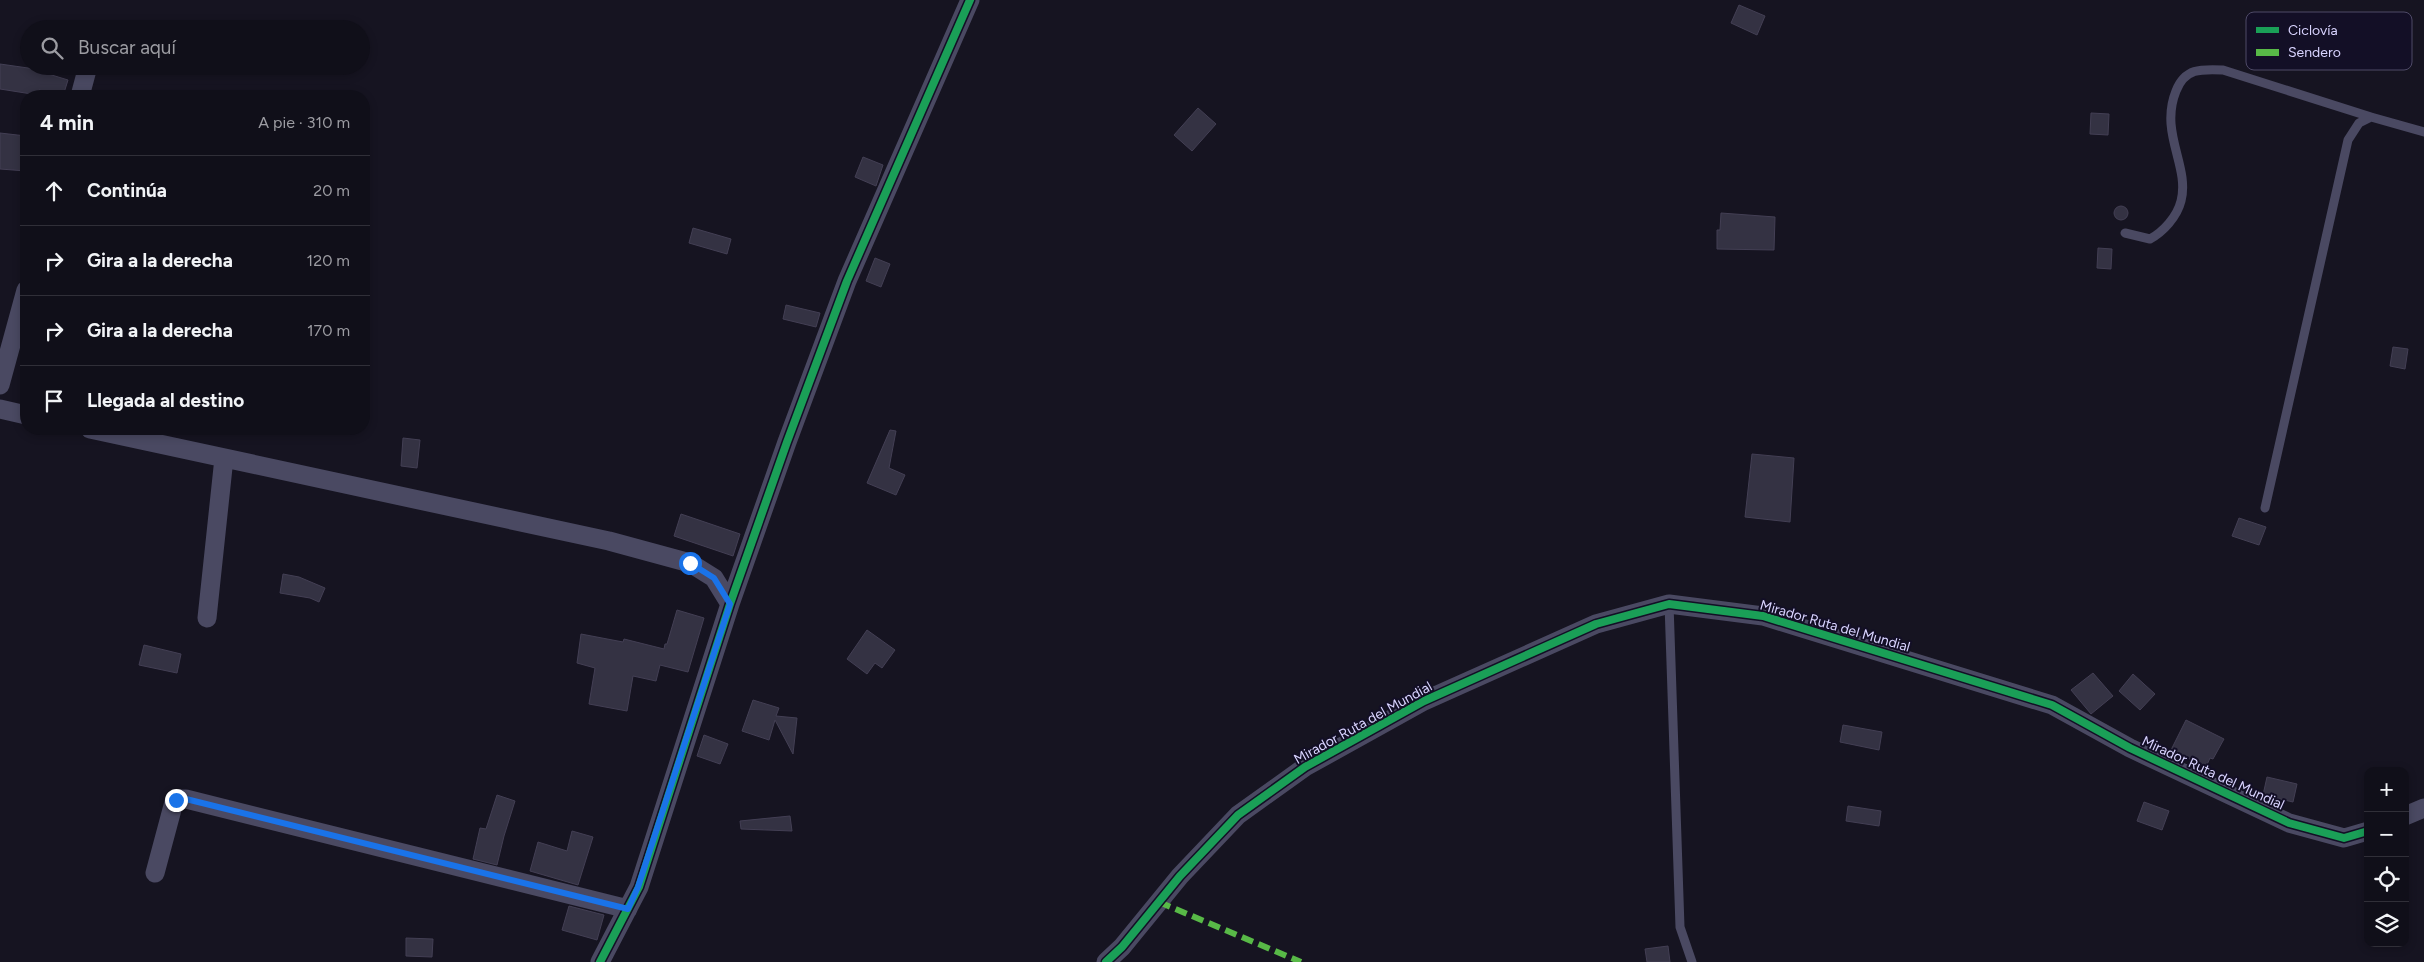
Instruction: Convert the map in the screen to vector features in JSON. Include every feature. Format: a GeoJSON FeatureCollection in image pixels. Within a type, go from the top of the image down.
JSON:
{"type":"FeatureCollection","features":[{"type":"Feature","properties":{"kind":"street"},"geometry":{"type":"LineString","coordinates":[[600,962],[638,887],[730,604],[790,433],[847,281],[970,0]]}},
{"type":"Feature","properties":{"kind":"street"},"geometry":{"type":"LineString","coordinates":[[82,90],[86,75]]}},
{"type":"Feature","properties":{"kind":"street"},"geometry":{"type":"LineString","coordinates":[[0,385],[20,312]]}},
{"type":"Feature","properties":{"kind":"street"},"geometry":{"type":"LineString","coordinates":[[0,409],[20,414]]}},
{"type":"Feature","properties":{"kind":"street"},"geometry":{"type":"LineString","coordinates":[[118,435],[609,541],[690,563],[714,578],[730,604]]}},
{"type":"Feature","properties":{"kind":"street"},"geometry":{"type":"LineString","coordinates":[[207,618],[224,458]]}},
{"type":"Feature","properties":{"kind":"street","name":"Mirador Ruta del Mundial"},"geometry":{"type":"LineString","coordinates":[[1106,962],[1122,947],[1180,876],[1238,815],[1305,767],[1424,701],[1596,624],[1669,604],[1763,616],[2052,705],[2130,748],[2289,823],[2344,838],[2364,831]]}},
{"type":"Feature","properties":{"kind":"street"},"geometry":{"type":"LineString","coordinates":[[155,874],[174,802],[178,799],[186,799],[628,909]]}},
{"type":"Feature","properties":{"kind":"street"},"geometry":{"type":"LineString","coordinates":[[2409,814],[2424,808]]}},
{"type":"Feature","properties":{"kind":"lane"},"geometry":{"type":"LineString","coordinates":[[2125,233],[2150,239],[2162,233],[2181,202],[2181,181],[2170,126],[2171,103],[2180,79],[2190,73],[2205,69],[2224,70],[2371,118],[2424,132]]}},
{"type":"Feature","properties":{"kind":"lane"},"geometry":{"type":"LineString","coordinates":[[2264,508],[2348,140],[2359,123],[2371,118]]}},
{"type":"Feature","properties":{"kind":"lane"},"geometry":{"type":"LineString","coordinates":[[1669,604],[1680,927],[1692,962]]}},
{"type":"Feature","properties":{"kind":"building"},"geometry":{"type":"Polygon","coordinates":[[[1739,5],[1765,16],[1757,35],[1731,23],[1739,5]]]}},
{"type":"Feature","properties":{"kind":"building"},"geometry":{"type":"Polygon","coordinates":[[[0,64],[20,67],[20,75],[52,75],[68,80],[65,90],[20,90],[20,92],[0,89],[0,64]]]}},
{"type":"Feature","properties":{"kind":"building"},"geometry":{"type":"Polygon","coordinates":[[[1198,108],[1216,124],[1192,151],[1174,135],[1198,108]]]}},
{"type":"Feature","properties":{"kind":"building"},"geometry":{"type":"Polygon","coordinates":[[[2091,113],[2109,114],[2108,135],[2090,134],[2091,113]]]}},
{"type":"Feature","properties":{"kind":"building"},"geometry":{"type":"Polygon","coordinates":[[[0,133],[20,135],[20,171],[0,169],[0,133]]]}},
{"type":"Feature","properties":{"kind":"building"},"geometry":{"type":"Polygon","coordinates":[[[863,157],[883,165],[876,186],[855,177],[863,157]]]}},
{"type":"Feature","properties":{"kind":"building"},"geometry":{"type":"Polygon","coordinates":[[[2121,206],[2126,208],[2128,213],[2126,218],[2121,220],[2116,218],[2114,213],[2116,208],[2121,206]]]}},
{"type":"Feature","properties":{"kind":"building"},"geometry":{"type":"Polygon","coordinates":[[[1721,213],[1775,217],[1774,250],[1717,249],[1717,230],[1720,230],[1721,213]]]}},
{"type":"Feature","properties":{"kind":"building"},"geometry":{"type":"Polygon","coordinates":[[[693,228],[731,239],[727,254],[689,243],[693,228]]]}},
{"type":"Feature","properties":{"kind":"building"},"geometry":{"type":"Polygon","coordinates":[[[2098,248],[2112,249],[2111,269],[2097,268],[2098,248]]]}},
{"type":"Feature","properties":{"kind":"building"},"geometry":{"type":"Polygon","coordinates":[[[875,258],[890,264],[881,287],[866,281],[875,258]]]}},
{"type":"Feature","properties":{"kind":"building"},"geometry":{"type":"Polygon","coordinates":[[[786,305],[820,313],[816,327],[783,319],[786,305]]]}},
{"type":"Feature","properties":{"kind":"building"},"geometry":{"type":"Polygon","coordinates":[[[2393,347],[2408,349],[2405,369],[2390,366],[2393,347]]]}},
{"type":"Feature","properties":{"kind":"building"},"geometry":{"type":"Polygon","coordinates":[[[890,430],[896,431],[889,468],[905,475],[896,495],[867,483],[890,430]]]}},
{"type":"Feature","properties":{"kind":"building"},"geometry":{"type":"Polygon","coordinates":[[[403,438],[420,440],[417,468],[401,466],[403,438]]]}},
{"type":"Feature","properties":{"kind":"building"},"geometry":{"type":"Polygon","coordinates":[[[1752,454],[1794,458],[1790,522],[1745,517],[1752,454]]]}},
{"type":"Feature","properties":{"kind":"building"},"geometry":{"type":"Polygon","coordinates":[[[681,514],[740,534],[733,556],[674,536],[681,514]]]}},
{"type":"Feature","properties":{"kind":"building"},"geometry":{"type":"Polygon","coordinates":[[[2239,518],[2266,527],[2259,545],[2232,536],[2239,518]]]}},
{"type":"Feature","properties":{"kind":"building"},"geometry":{"type":"Polygon","coordinates":[[[283,574],[299,577],[325,588],[319,602],[310,598],[280,593],[283,574]]]}},
{"type":"Feature","properties":{"kind":"building"},"geometry":{"type":"Polygon","coordinates":[[[677,610],[704,618],[688,672],[660,665],[656,681],[633,676],[627,711],[589,704],[595,668],[577,663],[581,634],[623,642],[624,639],[664,649],[677,610]]]}},
{"type":"Feature","properties":{"kind":"building"},"geometry":{"type":"Polygon","coordinates":[[[867,630],[895,650],[882,668],[875,663],[867,674],[847,659],[867,630]]]}},
{"type":"Feature","properties":{"kind":"building"},"geometry":{"type":"Polygon","coordinates":[[[144,645],[181,654],[177,673],[139,665],[144,645]]]}},
{"type":"Feature","properties":{"kind":"building"},"geometry":{"type":"Polygon","coordinates":[[[2093,673],[2113,696],[2091,714],[2071,690],[2093,673]]]}},
{"type":"Feature","properties":{"kind":"building"},"geometry":{"type":"Polygon","coordinates":[[[2133,674],[2155,694],[2140,710],[2119,691],[2133,674]]]}},
{"type":"Feature","properties":{"kind":"building"},"geometry":{"type":"Polygon","coordinates":[[[753,700],[779,708],[776,716],[797,718],[793,754],[775,720],[769,740],[742,731],[753,700]]]}},
{"type":"Feature","properties":{"kind":"building"},"geometry":{"type":"Polygon","coordinates":[[[2186,720],[2224,739],[2213,759],[2210,758],[2206,767],[2171,750],[2186,720]]]}},
{"type":"Feature","properties":{"kind":"building"},"geometry":{"type":"Polygon","coordinates":[[[1843,725],[1882,732],[1879,750],[1840,742],[1843,725]]]}},
{"type":"Feature","properties":{"kind":"building"},"geometry":{"type":"Polygon","coordinates":[[[704,735],[728,744],[720,764],[697,756],[704,735]]]}},
{"type":"Feature","properties":{"kind":"building"},"geometry":{"type":"Polygon","coordinates":[[[2267,777],[2297,784],[2293,802],[2263,795],[2267,777]]]}},
{"type":"Feature","properties":{"kind":"building"},"geometry":{"type":"Polygon","coordinates":[[[497,795],[515,801],[497,865],[473,859],[480,828],[486,829],[497,795]]]}},
{"type":"Feature","properties":{"kind":"building"},"geometry":{"type":"Polygon","coordinates":[[[2144,802],[2169,811],[2162,830],[2137,821],[2144,802]]]}},
{"type":"Feature","properties":{"kind":"building"},"geometry":{"type":"Polygon","coordinates":[[[1848,806],[1881,811],[1879,826],[1846,821],[1848,806]]]}},
{"type":"Feature","properties":{"kind":"building"},"geometry":{"type":"Polygon","coordinates":[[[790,816],[792,831],[741,829],[740,821],[790,816]]]}},
{"type":"Feature","properties":{"kind":"building"},"geometry":{"type":"Polygon","coordinates":[[[572,831],[593,837],[578,885],[530,871],[538,842],[567,851],[572,831]]]}},
{"type":"Feature","properties":{"kind":"building"},"geometry":{"type":"Polygon","coordinates":[[[569,906],[604,915],[597,940],[562,930],[569,906]]]}},
{"type":"Feature","properties":{"kind":"building"},"geometry":{"type":"Polygon","coordinates":[[[406,938],[433,939],[432,957],[406,956],[406,938]]]}},
{"type":"Feature","properties":{"kind":"building"},"geometry":{"type":"Polygon","coordinates":[[[1668,946],[1670,962],[1647,962],[1645,949],[1668,946]]]}},
{"type":"Feature","properties":{"kind":"marked path"},"geometry":{"type":"LineString","coordinates":[[1159,902],[1301,962]]}},
{"type":"Feature","properties":{"kind":"cycle path"},"geometry":{"type":"LineString","coordinates":[[600,962],[639,887],[730,604],[787,442],[847,281],[970,0]]}},
{"type":"Feature","properties":{"kind":"cycle path"},"geometry":{"type":"LineString","coordinates":[[1106,962],[1122,947],[1180,876],[1238,815],[1305,767],[1424,701],[1596,624],[1669,604],[1763,616],[2052,705],[2130,748],[2289,823],[2344,838],[2364,832]]}},
{"type":"Feature","properties":{"kind":"route"},"geometry":{"type":"LineString","coordinates":[[176,800],[186,799],[628,909],[638,887],[730,604],[714,578],[690,563]]}}]}
